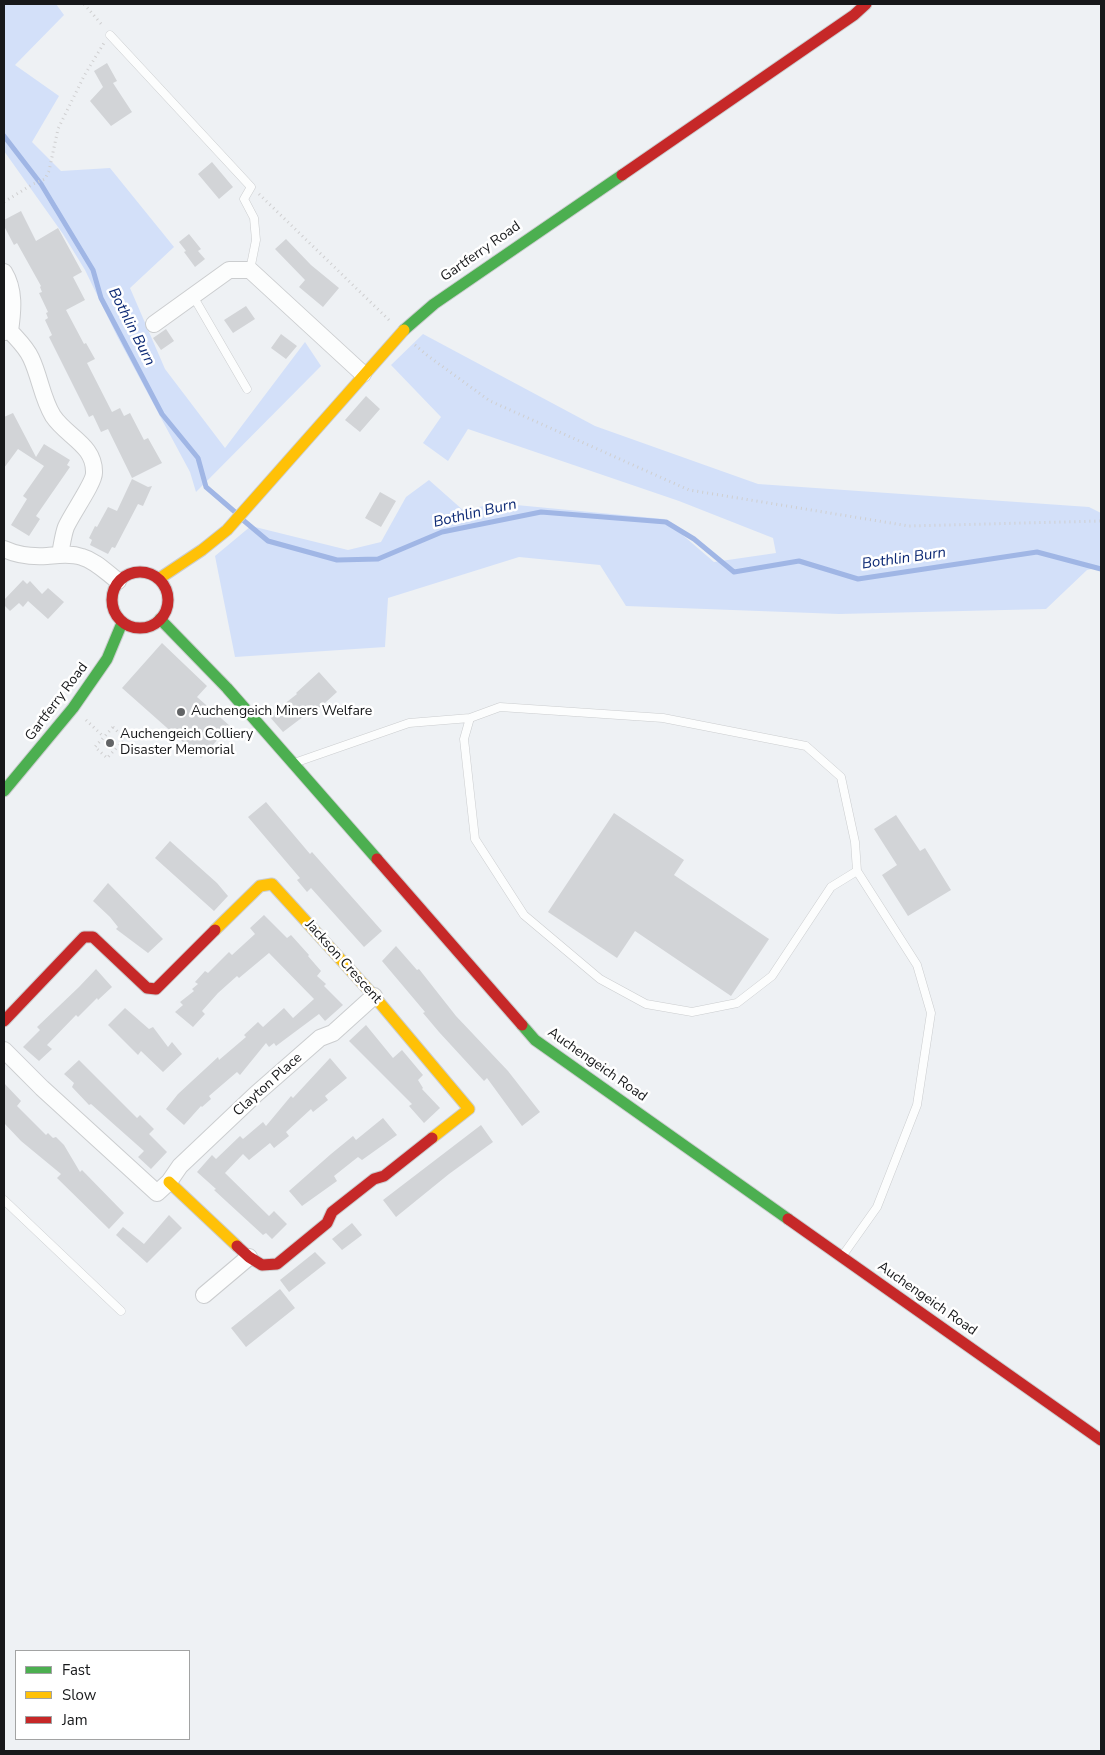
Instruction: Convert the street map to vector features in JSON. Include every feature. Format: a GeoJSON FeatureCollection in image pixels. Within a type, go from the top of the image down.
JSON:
{"type":"FeatureCollection","features":[{"type":"Feature","properties":{"kind":"street","name":"Gartferry Road"},"geometry":{"type":"LineString","coordinates":[[160,578],[202,550],[227,530],[401,332],[434,304],[854,15],[866,4]]}},
{"type":"Feature","properties":{"kind":"street"},"geometry":{"type":"LineString","coordinates":[[154,324],[229,270],[250,270],[363,374]]}},
{"type":"Feature","properties":{"kind":"street"},"geometry":{"type":"LineString","coordinates":[[4,272],[12,291],[13,312],[7,332],[23,345],[31,358],[44,397],[52,414],[61,426],[92,455],[94,475],[66,528],[60,554]]}},
{"type":"Feature","properties":{"kind":"street"},"geometry":{"type":"LineString","coordinates":[[4,549],[28,556],[60,554],[81,556],[92,561],[118,581]]}},
{"type":"Feature","properties":{"kind":"street"},"geometry":{"type":"LineString","coordinates":[[140,572],[160,578],[168,598],[166,610],[160,620],[153,625],[143,628],[131,628],[122,623],[112,603],[112,588],[118,581],[128,574],[140,572]]}},
{"type":"Feature","properties":{"kind":"street","name":"Auchengeich Road"},"geometry":{"type":"LineString","coordinates":[[160,620],[227,688],[535,1040],[1101,1440]]}},
{"type":"Feature","properties":{"kind":"street","name":"Gartferry Road"},"geometry":{"type":"LineString","coordinates":[[4,791],[73,708],[107,659],[122,623]]}},
{"type":"Feature","properties":{"kind":"street","name":"Jackson Crescent"},"geometry":{"type":"LineString","coordinates":[[4,1021],[84,937],[93,937],[147,988],[156,990],[260,886],[272,884],[374,996],[469,1109],[384,1176],[374,1179],[332,1212],[327,1223],[277,1264],[262,1265],[249,1257],[169,1182]]}},
{"type":"Feature","properties":{"kind":"street","name":"Clayton Place"},"geometry":{"type":"LineString","coordinates":[[169,1182],[180,1166],[256,1094],[320,1038],[333,1033],[374,996]]}},
{"type":"Feature","properties":{"kind":"street"},"geometry":{"type":"LineString","coordinates":[[4,1050],[42,1088],[157,1193],[169,1182]]}},
{"type":"Feature","properties":{"kind":"street"},"geometry":{"type":"LineString","coordinates":[[204,1295],[249,1257]]}},
{"type":"Feature","properties":{"kind":"lane"},"geometry":{"type":"LineString","coordinates":[[110,35],[251,186],[244,199],[254,218],[256,240],[250,270]]}},
{"type":"Feature","properties":{"kind":"lane"},"geometry":{"type":"LineString","coordinates":[[193,296],[247,390]]}},
{"type":"Feature","properties":{"kind":"lane"},"geometry":{"type":"LineString","coordinates":[[293,764],[409,723],[470,718],[500,707],[663,718],[806,746],[841,776],[855,842],[857,871],[917,964],[931,1013],[917,1105],[877,1207],[842,1257]]}},
{"type":"Feature","properties":{"kind":"lane"},"geometry":{"type":"LineString","coordinates":[[470,718],[464,739],[476,839],[524,915],[600,979],[646,1004],[692,1012],[738,1003],[772,976],[831,887],[857,871]]}},
{"type":"Feature","properties":{"kind":"lane"},"geometry":{"type":"LineString","coordinates":[[4,1200],[121,1311]]}},
{"type":"Feature","properties":{"kind":"path"},"geometry":{"type":"LineString","coordinates":[[4,202],[33,184],[45,179],[49,171],[58,129],[84,76],[110,35],[84,4]]}},
{"type":"Feature","properties":{"kind":"path"},"geometry":{"type":"LineString","coordinates":[[251,186],[401,332],[428,356],[490,401],[689,490],[909,526],[1101,521]]}},
{"type":"Feature","properties":{"kind":"path"},"geometry":{"type":"LineString","coordinates":[[73,708],[104,737]]}},
{"type":"Feature","properties":{"kind":"path"},"geometry":{"type":"LineString","coordinates":[[113,727],[125,739],[107,758],[95,747],[104,737],[113,727]]}},
{"type":"Feature","properties":{"kind":"shaded area"},"geometry":{"type":"Polygon","coordinates":[[[4,4],[56,4],[64,15],[15,65],[59,96],[32,142],[61,171],[110,168],[174,247],[130,288],[165,369],[225,448],[305,342],[321,366],[196,492],[190,472],[117,336],[85,270],[63,234],[4,151],[4,4]]]}},
{"type":"Feature","properties":{"kind":"shaded area"},"geometry":{"type":"Polygon","coordinates":[[[423,334],[595,426],[758,484],[1089,507],[1101,513],[1101,567],[1087,570],[1046,609],[839,614],[626,606],[600,565],[519,557],[388,598],[385,647],[235,657],[215,556],[251,526],[348,550],[381,542],[406,497],[429,480],[464,511],[495,503],[664,519],[714,562],[776,553],[773,538],[679,501],[468,429],[448,461],[423,443],[441,417],[391,365],[423,334]]]}},
{"type":"Feature","properties":{"kind":"building"},"geometry":{"type":"Polygon","coordinates":[[[107,63],[117,81],[113,83],[132,112],[111,126],[90,101],[103,87],[94,71],[107,63]]]}},
{"type":"Feature","properties":{"kind":"building"},"geometry":{"type":"Polygon","coordinates":[[[212,162],[233,187],[219,199],[198,174],[212,162]]]}},
{"type":"Feature","properties":{"kind":"building"},"geometry":{"type":"Polygon","coordinates":[[[21,211],[36,241],[58,228],[82,272],[73,277],[85,300],[66,310],[84,344],[86,343],[95,359],[87,363],[112,412],[120,408],[124,416],[130,413],[144,440],[148,438],[162,463],[132,478],[108,429],[101,432],[93,415],[89,417],[49,337],[52,335],[45,320],[48,318],[46,313],[48,312],[39,293],[42,292],[41,286],[17,243],[14,245],[4,226],[4,220],[21,211]]]}},
{"type":"Feature","properties":{"kind":"building"},"geometry":{"type":"Polygon","coordinates":[[[189,234],[201,249],[198,251],[205,259],[195,267],[179,242],[189,234]]]}},
{"type":"Feature","properties":{"kind":"building"},"geometry":{"type":"Polygon","coordinates":[[[286,239],[311,265],[339,288],[323,307],[299,287],[305,280],[275,249],[286,239]]]}},
{"type":"Feature","properties":{"kind":"building"},"geometry":{"type":"Polygon","coordinates":[[[246,306],[255,319],[233,333],[224,320],[246,306]]]}},
{"type":"Feature","properties":{"kind":"building"},"geometry":{"type":"Polygon","coordinates":[[[166,329],[174,341],[161,350],[153,338],[166,329]]]}},
{"type":"Feature","properties":{"kind":"building"},"geometry":{"type":"Polygon","coordinates":[[[281,334],[297,346],[286,359],[271,348],[281,334]]]}},
{"type":"Feature","properties":{"kind":"building"},"geometry":{"type":"Polygon","coordinates":[[[366,396],[380,409],[360,432],[345,420],[366,396]]]}},
{"type":"Feature","properties":{"kind":"building"},"geometry":{"type":"Polygon","coordinates":[[[13,413],[36,457],[44,444],[70,460],[67,465],[70,467],[36,516],[40,519],[29,536],[11,525],[27,499],[23,496],[44,466],[18,449],[4,468],[4,417],[13,413]]]}},
{"type":"Feature","properties":{"kind":"building"},"geometry":{"type":"Polygon","coordinates":[[[132,479],[148,487],[152,486],[143,506],[138,504],[115,548],[112,547],[108,554],[90,545],[92,540],[89,538],[108,507],[117,511],[132,479]]]}},
{"type":"Feature","properties":{"kind":"building"},"geometry":{"type":"Polygon","coordinates":[[[380,492],[396,501],[381,527],[365,518],[380,492]]]}},
{"type":"Feature","properties":{"kind":"building"},"geometry":{"type":"Polygon","coordinates":[[[23,580],[27,584],[30,581],[42,594],[48,588],[64,602],[48,619],[28,601],[23,607],[19,603],[10,611],[4,605],[4,600],[23,580]]]}},
{"type":"Feature","properties":{"kind":"building","name":"Auchengeich Miners Welfare"},"geometry":{"type":"Polygon","coordinates":[[[162,643],[207,686],[197,697],[230,726],[201,758],[122,688],[162,643]]]}},
{"type":"Feature","properties":{"kind":"building"},"geometry":{"type":"Polygon","coordinates":[[[319,672],[337,692],[314,713],[312,710],[283,732],[269,716],[297,694],[319,672]]]}},
{"type":"Feature","properties":{"kind":"building"},"geometry":{"type":"Polygon","coordinates":[[[266,802],[310,854],[312,852],[382,931],[364,947],[311,888],[307,892],[297,880],[300,878],[248,817],[266,802]]]}},
{"type":"Feature","properties":{"kind":"building"},"geometry":{"type":"Polygon","coordinates":[[[614,813],[684,860],[674,875],[769,939],[731,996],[635,931],[617,958],[548,912],[614,813]]]}},
{"type":"Feature","properties":{"kind":"building"},"geometry":{"type":"Polygon","coordinates":[[[896,815],[920,851],[925,848],[951,890],[908,916],[882,875],[897,865],[874,829],[896,815]]]}},
{"type":"Feature","properties":{"kind":"building"},"geometry":{"type":"Polygon","coordinates":[[[170,841],[217,883],[228,896],[214,911],[155,858],[170,841]]]}},
{"type":"Feature","properties":{"kind":"building"},"geometry":{"type":"Polygon","coordinates":[[[108,883],[163,939],[148,953],[116,929],[118,927],[110,917],[93,901],[108,883]]]}},
{"type":"Feature","properties":{"kind":"building"},"geometry":{"type":"Polygon","coordinates":[[[264,915],[287,938],[291,935],[309,955],[321,971],[317,976],[343,1005],[325,1021],[319,1014],[276,1046],[274,1043],[269,1047],[266,1043],[240,1075],[237,1072],[209,1096],[211,1099],[201,1106],[184,1125],[166,1109],[178,1094],[218,1057],[219,1060],[246,1037],[244,1035],[258,1022],[263,1027],[284,1008],[293,1018],[314,999],[269,953],[239,978],[237,976],[218,993],[202,1011],[205,1014],[193,1027],[175,1012],[183,1005],[180,1002],[194,991],[192,989],[198,984],[195,982],[205,971],[208,973],[229,952],[232,955],[255,934],[250,928],[264,915]]]}},
{"type":"Feature","properties":{"kind":"building"},"geometry":{"type":"Polygon","coordinates":[[[396,946],[417,970],[419,969],[456,1016],[508,1071],[540,1112],[522,1126],[487,1078],[484,1081],[439,1032],[423,1013],[425,1012],[382,961],[396,946]]]}},
{"type":"Feature","properties":{"kind":"building"},"geometry":{"type":"Polygon","coordinates":[[[96,969],[112,987],[98,1000],[97,998],[78,1017],[76,1015],[47,1045],[52,1049],[39,1061],[23,1047],[40,1030],[37,1027],[96,969]]]}},
{"type":"Feature","properties":{"kind":"building"},"geometry":{"type":"Polygon","coordinates":[[[125,1008],[149,1029],[153,1027],[168,1047],[172,1042],[182,1054],[163,1072],[141,1051],[138,1055],[108,1025],[125,1008]]]}},
{"type":"Feature","properties":{"kind":"building"},"geometry":{"type":"Polygon","coordinates":[[[366,1025],[393,1058],[402,1050],[423,1075],[418,1080],[422,1089],[440,1108],[424,1123],[409,1106],[412,1104],[349,1041],[366,1025]]]}},
{"type":"Feature","properties":{"kind":"building"},"geometry":{"type":"Polygon","coordinates":[[[330,1058],[347,1078],[325,1096],[328,1100],[313,1112],[311,1109],[286,1132],[289,1136],[274,1148],[270,1143],[249,1160],[243,1154],[225,1173],[269,1216],[274,1211],[287,1224],[272,1239],[266,1233],[263,1235],[197,1172],[212,1155],[216,1159],[240,1136],[243,1139],[263,1122],[266,1126],[291,1096],[293,1098],[330,1058]]]}},
{"type":"Feature","properties":{"kind":"building"},"geometry":{"type":"Polygon","coordinates":[[[79,1060],[137,1118],[140,1115],[154,1129],[149,1134],[167,1152],[151,1169],[138,1157],[144,1151],[91,1104],[89,1105],[72,1087],[74,1083],[64,1074],[79,1060]]]}},
{"type":"Feature","properties":{"kind":"building"},"geometry":{"type":"Polygon","coordinates":[[[4,1083],[21,1101],[17,1106],[46,1135],[48,1133],[53,1138],[56,1137],[64,1145],[80,1172],[82,1170],[124,1213],[109,1229],[57,1178],[61,1174],[21,1141],[4,1123],[4,1083]]]}},
{"type":"Feature","properties":{"kind":"building"},"geometry":{"type":"Polygon","coordinates":[[[383,1118],[397,1135],[362,1160],[358,1157],[334,1176],[337,1181],[302,1206],[289,1191],[353,1136],[356,1140],[383,1118]]]}},
{"type":"Feature","properties":{"kind":"building"},"geometry":{"type":"Polygon","coordinates":[[[481,1125],[493,1142],[449,1174],[396,1217],[383,1200],[481,1125]]]}},
{"type":"Feature","properties":{"kind":"building"},"geometry":{"type":"Polygon","coordinates":[[[169,1215],[182,1228],[147,1263],[116,1235],[123,1227],[144,1244],[169,1215]]]}},
{"type":"Feature","properties":{"kind":"building"},"geometry":{"type":"Polygon","coordinates":[[[352,1223],[362,1235],[342,1250],[332,1239],[352,1223]]]}},
{"type":"Feature","properties":{"kind":"building"},"geometry":{"type":"Polygon","coordinates":[[[315,1252],[326,1263],[289,1292],[280,1280],[315,1252]]]}},
{"type":"Feature","properties":{"kind":"building"},"geometry":{"type":"Polygon","coordinates":[[[280,1289],[295,1308],[246,1347],[231,1328],[280,1289]]]}},
{"type":"Feature","properties":{"kind":"waterway","name":"Bothlin Burn"},"geometry":{"type":"LineString","coordinates":[[4,136],[41,184],[93,270],[101,298],[162,414],[198,458],[206,487],[235,512]]}},
{"type":"Feature","properties":{"kind":"waterway","name":"Bothlin Burn"},"geometry":{"type":"LineString","coordinates":[[243,520],[268,541],[337,560],[378,559],[442,532],[541,512],[666,522],[694,539],[734,572],[799,561],[858,579],[1037,552],[1101,569]]}},
{"type":"Feature","properties":{"kind":"traffic: fast"},"geometry":{"type":"LineString","coordinates":[[404,330],[434,304],[622,175]]}},
{"type":"Feature","properties":{"kind":"traffic: fast"},"geometry":{"type":"LineString","coordinates":[[160,619],[227,688],[377,859]]}},
{"type":"Feature","properties":{"kind":"traffic: fast"},"geometry":{"type":"LineString","coordinates":[[4,791],[73,708],[107,659],[122,623]]}},
{"type":"Feature","properties":{"kind":"traffic: fast"},"geometry":{"type":"LineString","coordinates":[[522,1025],[535,1040],[788,1219]]}},
{"type":"Feature","properties":{"kind":"traffic: slow"},"geometry":{"type":"LineString","coordinates":[[160,578],[202,550],[227,530],[404,330]]}},
{"type":"Feature","properties":{"kind":"traffic: slow"},"geometry":{"type":"LineString","coordinates":[[215,930],[260,886],[272,884],[374,996],[469,1109],[432,1138]]}},
{"type":"Feature","properties":{"kind":"traffic: slow"},"geometry":{"type":"LineString","coordinates":[[169,1182],[237,1246]]}},
{"type":"Feature","properties":{"kind":"traffic: jam"},"geometry":{"type":"LineString","coordinates":[[622,175],[854,15],[866,4]]}},
{"type":"Feature","properties":{"kind":"traffic: jam"},"geometry":{"type":"LineString","coordinates":[[140,572],[151,574],[160,580],[166,589],[168,600],[166,611],[160,620],[151,626],[140,628],[129,626],[120,620],[114,611],[112,600],[114,589],[120,580],[129,574],[140,572]]}},
{"type":"Feature","properties":{"kind":"traffic: jam"},"geometry":{"type":"LineString","coordinates":[[377,859],[522,1025]]}},
{"type":"Feature","properties":{"kind":"traffic: jam"},"geometry":{"type":"LineString","coordinates":[[4,1021],[84,937],[93,937],[147,988],[156,989],[215,930]]}},
{"type":"Feature","properties":{"kind":"traffic: jam"},"geometry":{"type":"LineString","coordinates":[[237,1246],[262,1265],[277,1264],[327,1223],[332,1212],[374,1179],[384,1176],[432,1138]]}},
{"type":"Feature","properties":{"kind":"traffic: jam"},"geometry":{"type":"LineString","coordinates":[[788,1219],[1101,1440]]}},
{"type":"Feature","properties":{"kind":"place","name":"Auchengeich Miners Welfare"},"geometry":{"type":"Point","coordinates":[181,712]}},
{"type":"Feature","properties":{"kind":"place","name":"Auchengeich Colliery Disaster Memorial"},"geometry":{"type":"Point","coordinates":[110,743]}}]}
